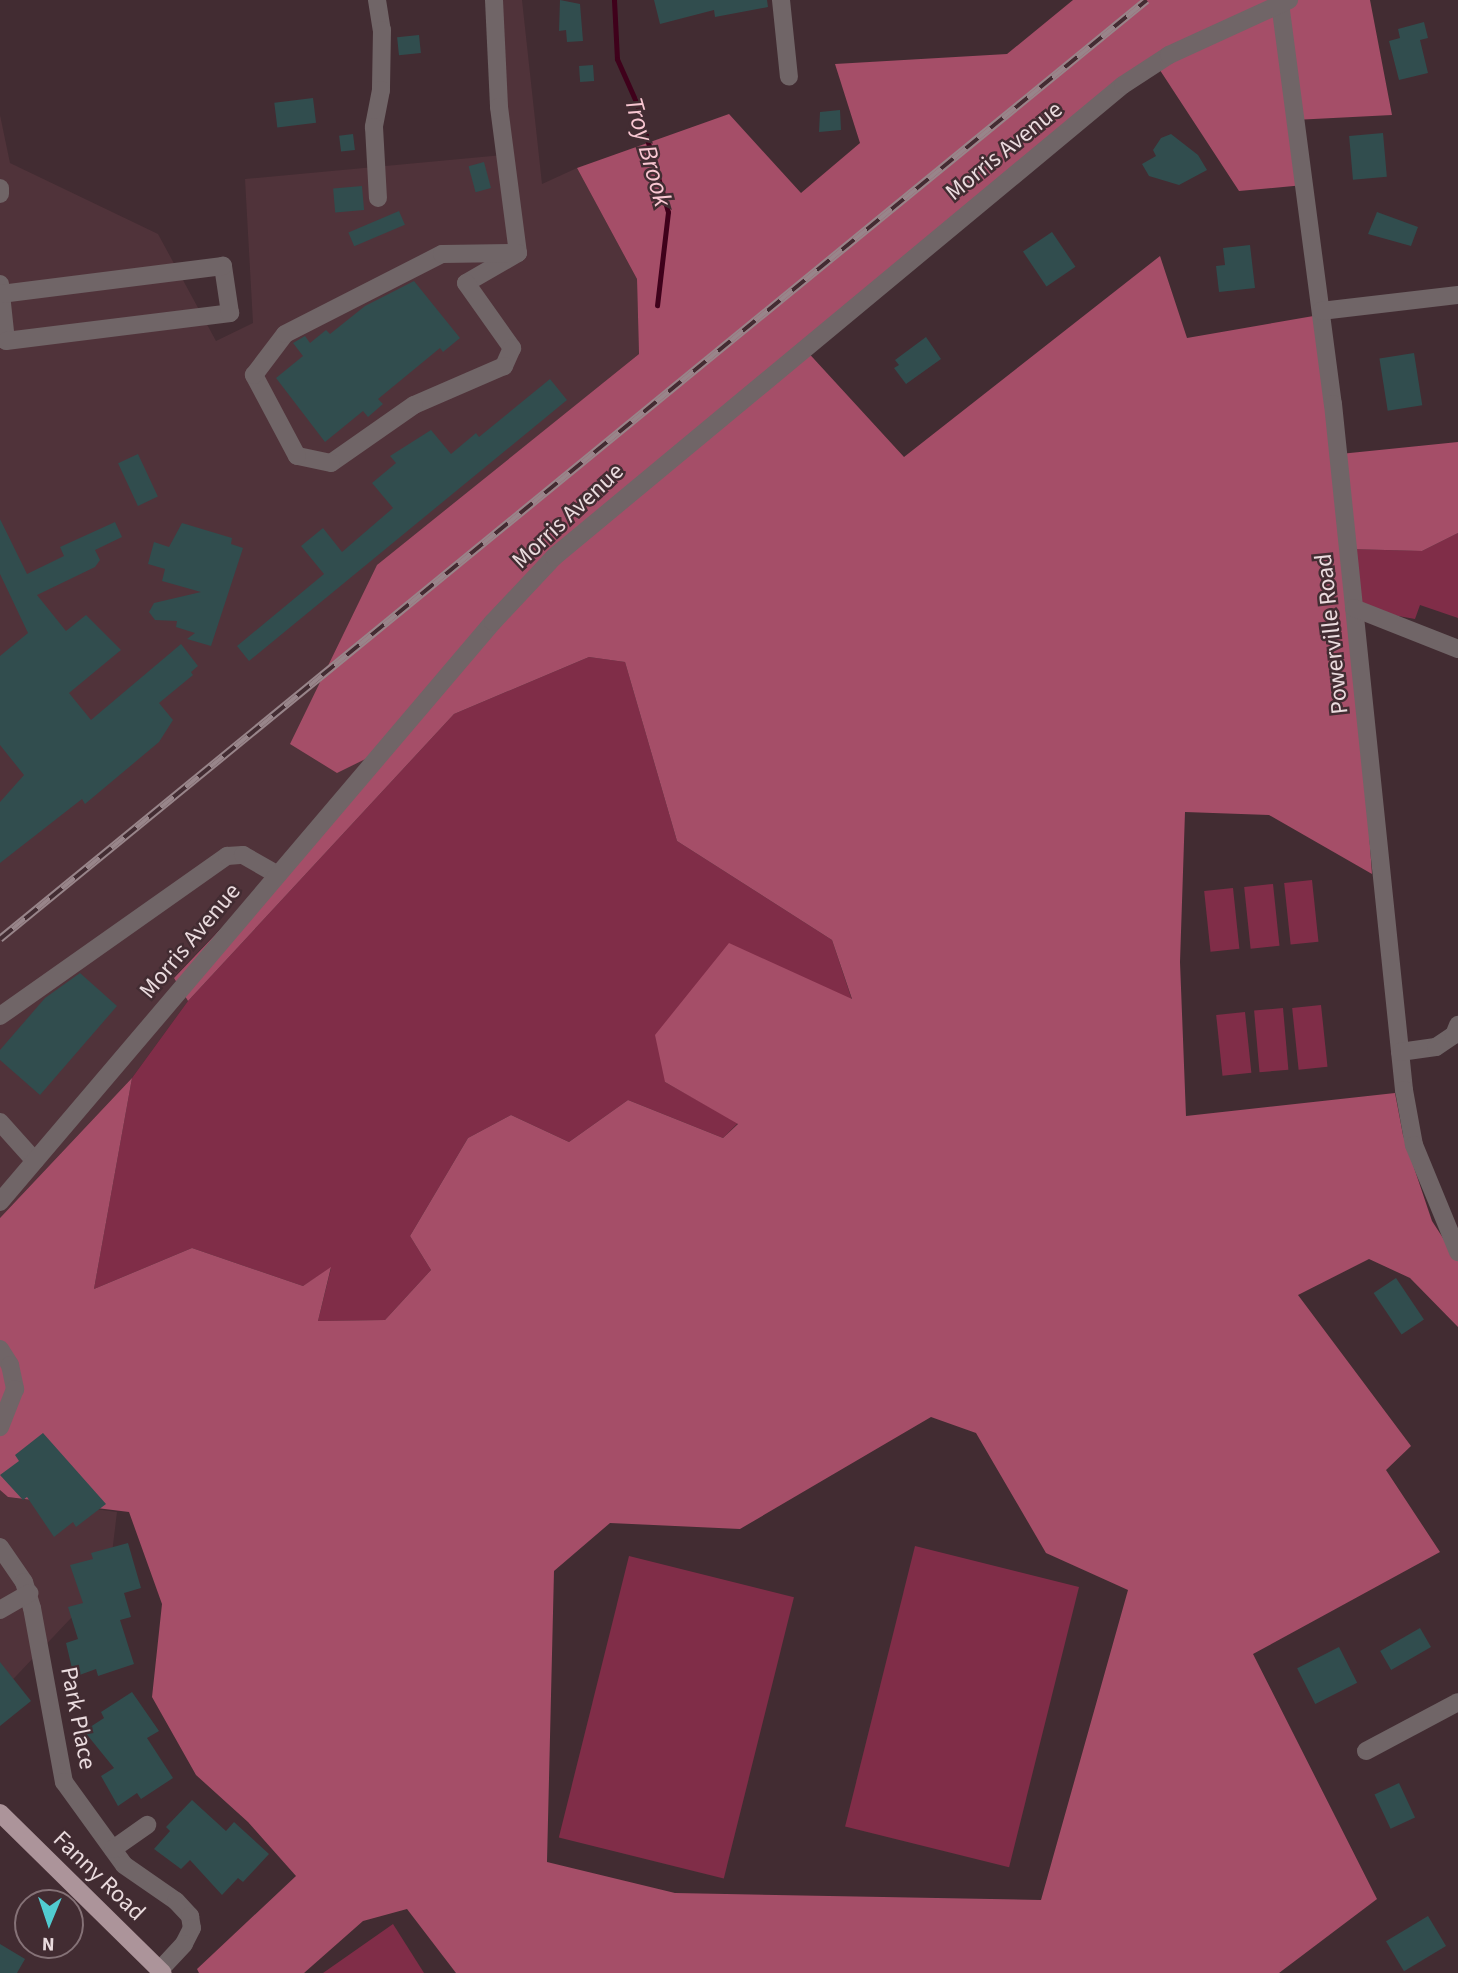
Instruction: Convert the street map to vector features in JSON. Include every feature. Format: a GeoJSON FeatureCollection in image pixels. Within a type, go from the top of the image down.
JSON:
{"type":"FeatureCollection","features":[{"type":"Feature","properties":{"kind":"main road","name":"Fanny Road"},"geometry":{"type":"LineString","coordinates":[[0,1813],[161,1972]]}},
{"type":"Feature","properties":{"kind":"street"},"geometry":{"type":"LineString","coordinates":[[377,0],[382,30],[381,90],[374,127],[378,198]]}},
{"type":"Feature","properties":{"kind":"street"},"geometry":{"type":"LineString","coordinates":[[494,0],[499,107],[514,197],[518,253]]}},
{"type":"Feature","properties":{"kind":"street"},"geometry":{"type":"LineString","coordinates":[[781,0],[789,77]]}},
{"type":"Feature","properties":{"kind":"street","name":"Powerville Road"},"geometry":{"type":"LineString","coordinates":[[1285,1],[1354,608],[1400,1052],[1414,1144],[1458,1252]]}},
{"type":"Feature","properties":{"kind":"street","name":"Morris Avenue"},"geometry":{"type":"LineString","coordinates":[[0,1202],[493,622],[594,520],[1124,85],[1169,55],[1285,1]]}},
{"type":"Feature","properties":{"kind":"street"},"geometry":{"type":"LineString","coordinates":[[0,188],[0,194]]}},
{"type":"Feature","properties":{"kind":"street"},"geometry":{"type":"LineString","coordinates":[[518,253],[466,284],[512,348],[504,366],[414,405],[331,463],[297,456],[254,375],[285,334],[442,254],[518,253]]}},
{"type":"Feature","properties":{"kind":"street"},"geometry":{"type":"LineString","coordinates":[[223,267],[230,313],[6,341],[1,289],[223,267]]}},
{"type":"Feature","properties":{"kind":"street"},"geometry":{"type":"LineString","coordinates":[[1321,311],[1458,295]]}},
{"type":"Feature","properties":{"kind":"street"},"geometry":{"type":"LineString","coordinates":[[1354,608],[1458,649]]}},
{"type":"Feature","properties":{"kind":"street"},"geometry":{"type":"LineString","coordinates":[[0,1016],[227,856],[243,855],[278,875]]}},
{"type":"Feature","properties":{"kind":"street"},"geometry":{"type":"LineString","coordinates":[[1400,1052],[1436,1047],[1457,1032]]}},
{"type":"Feature","properties":{"kind":"street"},"geometry":{"type":"LineString","coordinates":[[0,1122],[35,1161]]}},
{"type":"Feature","properties":{"kind":"street"},"geometry":{"type":"LineString","coordinates":[[0,1349],[10,1364],[15,1389],[0,1427]]}},
{"type":"Feature","properties":{"kind":"street","name":"Park Place"},"geometry":{"type":"LineString","coordinates":[[0,1547],[29,1593],[60,1773],[113,1849],[138,1878],[176,1901],[190,1916],[191,1928],[184,1944],[161,1972]]}},
{"type":"Feature","properties":{"kind":"street"},"geometry":{"type":"LineString","coordinates":[[0,1610],[29,1593]]}},
{"type":"Feature","properties":{"kind":"street"},"geometry":{"type":"LineString","coordinates":[[1366,1751],[1458,1702]]}},
{"type":"Feature","properties":{"kind":"street"},"geometry":{"type":"LineString","coordinates":[[113,1849],[147,1825]]}},
{"type":"Feature","properties":{"kind":"shaded area"},"geometry":{"type":"Polygon","coordinates":[[[486,0],[522,0],[542,184],[577,168],[637,279],[639,354],[378,565],[401,740],[174,977],[188,1001],[132,1078],[0,1218],[0,115],[10,163],[158,234],[216,341],[253,323],[245,179],[503,155],[486,0]]]}},
{"type":"Feature","properties":{"kind":"shaded area"},"geometry":{"type":"Polygon","coordinates":[[[1073,0],[1370,0],[1392,115],[1294,120],[1304,185],[1239,191],[1152,58],[803,347],[904,457],[1160,256],[1187,338],[1325,314],[1340,454],[1458,442],[1458,533],[1422,551],[1349,549],[1372,874],[1269,815],[1185,812],[1180,962],[1186,1116],[1395,1093],[1403,1135],[1432,1221],[1452,1252],[1458,1251],[1458,1327],[1410,1278],[1369,1259],[1298,1295],[1411,1446],[1386,1470],[1440,1552],[1253,1654],[1377,1899],[1279,1973],[456,1973],[407,1909],[363,1921],[304,1973],[199,1973],[197,1969],[296,1876],[248,1822],[196,1775],[152,1697],[162,1604],[129,1512],[8,1497],[0,1490],[0,1218],[132,1078],[94,1289],[192,1248],[303,1286],[331,1267],[318,1321],[385,1320],[431,1270],[410,1236],[468,1138],[511,1115],[569,1142],[628,1100],[723,1138],[738,1124],[665,1082],[655,1035],[729,943],[852,999],[832,940],[677,841],[625,662],[589,657],[454,714],[188,1001],[174,978],[398,743],[337,773],[290,744],[377,565],[639,354],[637,279],[577,168],[729,114],[801,193],[860,143],[835,64],[1007,54],[1073,0]],[[931,1417],[740,1529],[610,1523],[554,1571],[547,1862],[675,1893],[1041,1900],[1128,1590],[1046,1553],[976,1433],[931,1417]]]}},
{"type":"Feature","properties":{"kind":"shaded area"},"geometry":{"type":"Polygon","coordinates":[[[1458,533],[1458,618],[1420,605],[1415,619],[1354,608],[1348,549],[1422,551],[1458,533]]]}},
{"type":"Feature","properties":{"kind":"shaded area"},"geometry":{"type":"Polygon","coordinates":[[[589,657],[625,662],[677,841],[832,940],[852,1000],[665,1082],[738,1123],[723,1138],[628,1100],[569,1142],[511,1115],[468,1138],[410,1236],[431,1270],[385,1320],[318,1321],[331,1268],[303,1286],[192,1248],[94,1289],[132,1078],[188,1001],[454,714],[589,657]]]}},
{"type":"Feature","properties":{"kind":"shaded area"},"geometry":{"type":"Polygon","coordinates":[[[1312,880],[1318,942],[1291,945],[1284,883],[1312,880]]]}},
{"type":"Feature","properties":{"kind":"shaded area"},"geometry":{"type":"Polygon","coordinates":[[[1273,884],[1279,946],[1251,949],[1244,887],[1273,884]]]}},
{"type":"Feature","properties":{"kind":"shaded area"},"geometry":{"type":"Polygon","coordinates":[[[1233,888],[1239,949],[1211,952],[1204,891],[1233,888]]]}},
{"type":"Feature","properties":{"kind":"shaded area"},"geometry":{"type":"Polygon","coordinates":[[[1321,1005],[1327,1067],[1299,1070],[1292,1008],[1321,1005]]]}},
{"type":"Feature","properties":{"kind":"shaded area"},"geometry":{"type":"Polygon","coordinates":[[[1283,1008],[1288,1070],[1260,1072],[1254,1011],[1283,1008]]]}},
{"type":"Feature","properties":{"kind":"shaded area"},"geometry":{"type":"Polygon","coordinates":[[[1245,1012],[1251,1073],[1223,1076],[1216,1015],[1245,1012]]]}},
{"type":"Feature","properties":{"kind":"shaded area"},"geometry":{"type":"Polygon","coordinates":[[[0,1490],[8,1497],[117,1512],[109,1578],[0,1693],[0,1490]]]}},
{"type":"Feature","properties":{"kind":"shaded area"},"geometry":{"type":"Polygon","coordinates":[[[915,1546],[1079,1587],[1009,1867],[845,1826],[915,1546]]]}},
{"type":"Feature","properties":{"kind":"shaded area"},"geometry":{"type":"Polygon","coordinates":[[[629,1556],[794,1597],[724,1879],[559,1837],[629,1556]]]}},
{"type":"Feature","properties":{"kind":"shaded area"},"geometry":{"type":"Polygon","coordinates":[[[393,1924],[424,1973],[323,1973],[393,1924]]]}},
{"type":"Feature","properties":{"kind":"building"},"geometry":{"type":"Polygon","coordinates":[[[560,0],[580,4],[583,41],[567,42],[566,30],[559,31],[560,0]]]}},
{"type":"Feature","properties":{"kind":"building"},"geometry":{"type":"Polygon","coordinates":[[[654,0],[767,0],[768,7],[715,17],[714,10],[660,24],[654,0]]]}},
{"type":"Feature","properties":{"kind":"building"},"geometry":{"type":"Polygon","coordinates":[[[1424,22],[1428,38],[1420,40],[1428,73],[1399,80],[1389,41],[1400,38],[1398,29],[1424,22]]]}},
{"type":"Feature","properties":{"kind":"building"},"geometry":{"type":"Polygon","coordinates":[[[419,35],[421,53],[399,55],[397,37],[419,35]]]}},
{"type":"Feature","properties":{"kind":"building"},"geometry":{"type":"Polygon","coordinates":[[[593,65],[594,81],[580,82],[579,66],[593,65]]]}},
{"type":"Feature","properties":{"kind":"building"},"geometry":{"type":"Polygon","coordinates":[[[313,98],[316,123],[277,128],[274,103],[313,98]]]}},
{"type":"Feature","properties":{"kind":"building"},"geometry":{"type":"Polygon","coordinates":[[[840,110],[841,130],[819,132],[820,112],[840,110]]]}},
{"type":"Feature","properties":{"kind":"building"},"geometry":{"type":"Polygon","coordinates":[[[1383,133],[1387,177],[1353,180],[1349,136],[1383,133]]]}},
{"type":"Feature","properties":{"kind":"building"},"geometry":{"type":"Polygon","coordinates":[[[353,134],[355,150],[341,152],[339,136],[353,134]]]}},
{"type":"Feature","properties":{"kind":"building"},"geometry":{"type":"Polygon","coordinates":[[[1171,134],[1198,155],[1207,170],[1179,185],[1149,176],[1142,164],[1156,156],[1153,150],[1161,138],[1171,134]]]}},
{"type":"Feature","properties":{"kind":"building"},"geometry":{"type":"Polygon","coordinates":[[[484,162],[491,188],[476,192],[469,166],[484,162]]]}},
{"type":"Feature","properties":{"kind":"building"},"geometry":{"type":"Polygon","coordinates":[[[362,186],[364,210],[335,212],[333,189],[362,186]]]}},
{"type":"Feature","properties":{"kind":"building"},"geometry":{"type":"Polygon","coordinates":[[[399,211],[405,225],[354,246],[348,232],[399,211]]]}},
{"type":"Feature","properties":{"kind":"building"},"geometry":{"type":"Polygon","coordinates":[[[1377,212],[1418,227],[1411,246],[1368,234],[1377,212]]]}},
{"type":"Feature","properties":{"kind":"building"},"geometry":{"type":"Polygon","coordinates":[[[1052,232],[1075,267],[1046,286],[1023,252],[1052,232]]]}},
{"type":"Feature","properties":{"kind":"building"},"geometry":{"type":"Polygon","coordinates":[[[1250,245],[1255,288],[1219,292],[1216,266],[1225,265],[1223,248],[1250,245]]]}},
{"type":"Feature","properties":{"kind":"building"},"geometry":{"type":"Polygon","coordinates":[[[414,281],[460,338],[443,352],[440,348],[378,399],[383,404],[368,417],[363,411],[325,442],[276,378],[303,356],[293,343],[305,336],[310,343],[326,330],[330,334],[365,306],[414,281]]]}},
{"type":"Feature","properties":{"kind":"building"},"geometry":{"type":"Polygon","coordinates":[[[926,337],[941,359],[906,384],[894,368],[899,365],[895,360],[926,337]]]}},
{"type":"Feature","properties":{"kind":"building"},"geometry":{"type":"Polygon","coordinates":[[[1414,353],[1422,405],[1388,411],[1379,358],[1414,353]]]}},
{"type":"Feature","properties":{"kind":"building"},"geometry":{"type":"Polygon","coordinates":[[[550,379],[567,400],[249,661],[237,646],[324,574],[301,546],[323,528],[342,552],[393,508],[372,483],[396,463],[390,456],[431,430],[451,454],[476,433],[479,437],[550,379]]]}},
{"type":"Feature","properties":{"kind":"building"},"geometry":{"type":"Polygon","coordinates":[[[138,454],[158,497],[138,506],[118,463],[138,454]]]}},
{"type":"Feature","properties":{"kind":"building"},"geometry":{"type":"Polygon","coordinates":[[[0,519],[27,574],[64,556],[60,547],[115,522],[122,537],[95,550],[100,560],[95,567],[37,595],[66,631],[86,615],[121,650],[69,693],[91,720],[181,644],[198,666],[191,672],[193,675],[159,703],[173,720],[159,742],[85,804],[82,799],[0,863],[0,802],[24,775],[0,745],[0,656],[28,633],[0,574],[0,519]]]}},
{"type":"Feature","properties":{"kind":"building"},"geometry":{"type":"Polygon","coordinates":[[[182,523],[232,538],[231,544],[243,548],[211,646],[187,639],[195,633],[176,627],[177,621],[155,620],[149,612],[154,603],[201,592],[162,581],[165,569],[148,564],[154,542],[169,547],[182,523]]]}},
{"type":"Feature","properties":{"kind":"building"},"geometry":{"type":"Polygon","coordinates":[[[80,973],[117,1006],[40,1095],[0,1060],[0,1050],[45,998],[80,973]]]}},
{"type":"Feature","properties":{"kind":"building"},"geometry":{"type":"Polygon","coordinates":[[[1396,1278],[1424,1319],[1402,1335],[1374,1293],[1396,1278]]]}},
{"type":"Feature","properties":{"kind":"building"},"geometry":{"type":"Polygon","coordinates":[[[43,1433],[106,1504],[76,1527],[73,1522],[54,1537],[27,1497],[23,1500],[0,1475],[19,1461],[15,1455],[43,1433]]]}},
{"type":"Feature","properties":{"kind":"building"},"geometry":{"type":"Polygon","coordinates":[[[128,1543],[141,1588],[124,1593],[131,1617],[120,1620],[134,1664],[98,1676],[96,1669],[74,1677],[66,1643],[78,1639],[68,1607],[83,1603],[70,1565],[93,1559],[91,1553],[128,1543]]]}},
{"type":"Feature","properties":{"kind":"building"},"geometry":{"type":"Polygon","coordinates":[[[1420,1628],[1431,1647],[1391,1670],[1380,1651],[1420,1628]]]}},
{"type":"Feature","properties":{"kind":"building"},"geometry":{"type":"Polygon","coordinates":[[[1339,1647],[1357,1683],[1315,1704],[1297,1668],[1339,1647]]]}},
{"type":"Feature","properties":{"kind":"building"},"geometry":{"type":"Polygon","coordinates":[[[0,1662],[31,1701],[0,1726],[0,1662]]]}},
{"type":"Feature","properties":{"kind":"building"},"geometry":{"type":"Polygon","coordinates":[[[132,1692],[159,1731],[147,1738],[173,1778],[141,1799],[137,1793],[118,1806],[101,1776],[114,1768],[84,1731],[104,1718],[101,1712],[132,1692]]]}},
{"type":"Feature","properties":{"kind":"building"},"geometry":{"type":"Polygon","coordinates":[[[1399,1783],[1415,1817],[1391,1829],[1375,1794],[1399,1783]]]}},
{"type":"Feature","properties":{"kind":"building"},"geometry":{"type":"Polygon","coordinates":[[[192,1800],[226,1831],[234,1822],[269,1854],[243,1882],[238,1878],[222,1895],[190,1860],[181,1869],[154,1849],[170,1831],[166,1827],[192,1800]]]}},
{"type":"Feature","properties":{"kind":"building"},"geometry":{"type":"Polygon","coordinates":[[[1428,1916],[1446,1946],[1404,1971],[1386,1941],[1428,1916]]]}},
{"type":"Feature","properties":{"kind":"building"},"geometry":{"type":"Polygon","coordinates":[[[0,1944],[14,1952],[14,1959],[25,1959],[17,1973],[0,1973],[0,1944]]]}},
{"type":"Feature","properties":{"kind":"waterway","name":"Troy Brook"},"geometry":{"type":"LineString","coordinates":[[614,0],[617,59],[637,104],[668,212],[657,305]]}},
{"type":"Feature","properties":{"kind":"railway"},"geometry":{"type":"LineString","coordinates":[[0,939],[1147,0]]}}]}
